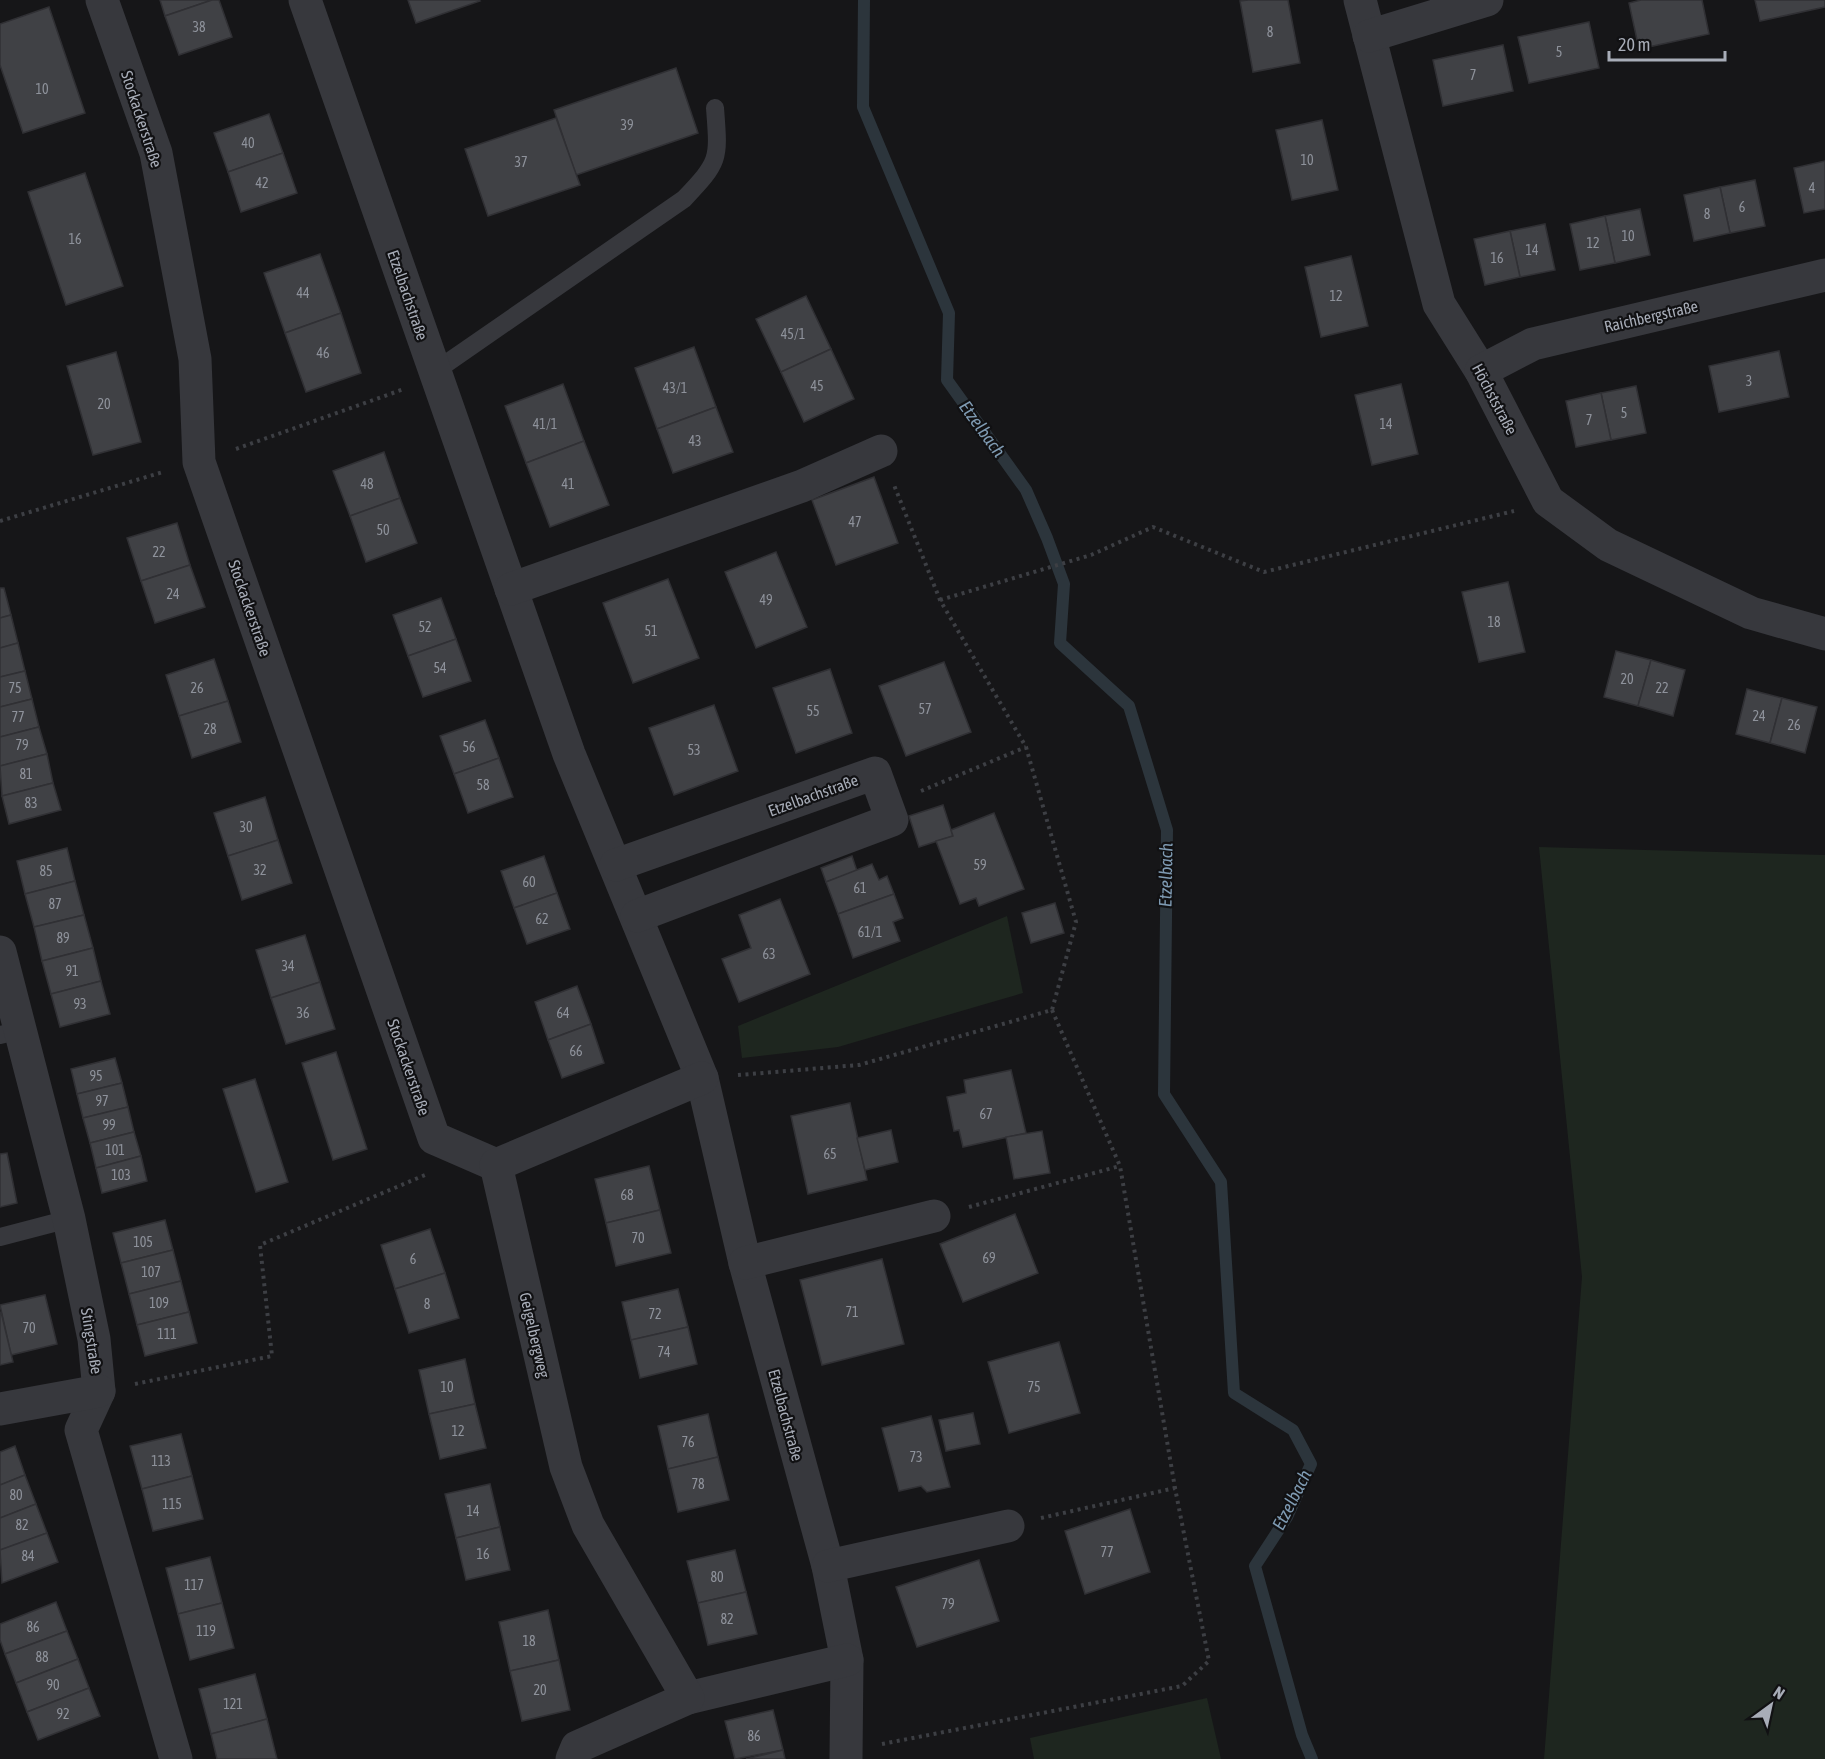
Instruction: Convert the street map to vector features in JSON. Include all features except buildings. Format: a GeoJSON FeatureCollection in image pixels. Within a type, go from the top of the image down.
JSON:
{"type":"FeatureCollection","features":[{"type":"Feature","properties":{"kind":"street","name":"Stockackerstraße"},"geometry":{"type":"LineString","coordinates":[[102,0],[156,153],[195,358],[199,462],[434,1138],[496,1165]]}},
{"type":"Feature","properties":{"kind":"street","name":"Etzelbachstraße"},"geometry":{"type":"LineString","coordinates":[[305,0],[569,753],[702,1078],[745,1263],[828,1566],[847,1660],[846,1755]]}},
{"type":"Feature","properties":{"kind":"street","name":"Höchststraße"},"geometry":{"type":"LineString","coordinates":[[1360,0],[1440,304],[1481,371],[1548,501],[1619,550],[1751,613],[1825,634]]}},
{"type":"Feature","properties":{"kind":"street"},"geometry":{"type":"LineString","coordinates":[[1369,36],[1487,0]]}},
{"type":"Feature","properties":{"kind":"street","name":"Raichbergstraße"},"geometry":{"type":"LineString","coordinates":[[1481,371],[1533,344],[1825,275]]}},
{"type":"Feature","properties":{"kind":"street"},"geometry":{"type":"LineString","coordinates":[[511,589],[802,486],[881,451]]}},
{"type":"Feature","properties":{"kind":"street","name":"Etzelbachstraße"},"geometry":{"type":"LineString","coordinates":[[616,865],[875,773],[886,802]]}},
{"type":"Feature","properties":{"kind":"street"},"geometry":{"type":"LineString","coordinates":[[637,916],[892,820],[886,802]]}},
{"type":"Feature","properties":{"kind":"street","name":"Stingstraße"},"geometry":{"type":"LineString","coordinates":[[0,952],[11,1033],[69,1219],[94,1339],[99,1391],[81,1430],[176,1759]]}},
{"type":"Feature","properties":{"kind":"street"},"geometry":{"type":"LineString","coordinates":[[496,1165],[702,1078]]}},
{"type":"Feature","properties":{"kind":"street","name":"Geigelbergweg"},"geometry":{"type":"LineString","coordinates":[[496,1165],[566,1467],[588,1525],[688,1698]]}},
{"type":"Feature","properties":{"kind":"street"},"geometry":{"type":"LineString","coordinates":[[745,1263],[934,1216]]}},
{"type":"Feature","properties":{"kind":"street"},"geometry":{"type":"LineString","coordinates":[[0,1408],[99,1391]]}},
{"type":"Feature","properties":{"kind":"street"},"geometry":{"type":"LineString","coordinates":[[828,1566],[1008,1526]]}},
{"type":"Feature","properties":{"kind":"street"},"geometry":{"type":"LineString","coordinates":[[572,1759],[577,1747],[688,1698],[847,1660]]}},
{"type":"Feature","properties":{"kind":"lane"},"geometry":{"type":"LineString","coordinates":[[434,372],[684,199],[705,176],[718,155],[715,108]]}},
{"type":"Feature","properties":{"kind":"lane"},"geometry":{"type":"LineString","coordinates":[[0,1237],[69,1219]]}},
{"type":"Feature","properties":{"kind":"path"},"geometry":{"type":"LineString","coordinates":[[846,1755],[1182,1686],[1209,1661],[1175,1488],[1120,1166],[1052,1010],[1076,922],[1026,747],[940,600],[881,451]]}},
{"type":"Feature","properties":{"kind":"path"},"geometry":{"type":"LineString","coordinates":[[940,600],[1092,555],[1153,527],[1264,572],[1472,523],[1548,501]]}},
{"type":"Feature","properties":{"kind":"path"},"geometry":{"type":"LineString","coordinates":[[886,802],[942,785],[1026,747]]}},
{"type":"Feature","properties":{"kind":"path"},"geometry":{"type":"LineString","coordinates":[[702,1078],[859,1065],[1052,1010]]}},
{"type":"Feature","properties":{"kind":"path"},"geometry":{"type":"LineString","coordinates":[[934,1216],[1120,1166]]}},
{"type":"Feature","properties":{"kind":"path"},"geometry":{"type":"LineString","coordinates":[[99,1391],[272,1356],[260,1245],[432,1172]]}},
{"type":"Feature","properties":{"kind":"path"},"geometry":{"type":"LineString","coordinates":[[1008,1526],[1175,1488]]}},
{"type":"Feature","properties":{"kind":"shaded area"},"geometry":{"type":"Polygon","coordinates":[[[1539,847],[1825,855],[1825,1759],[1544,1759],[1582,1277],[1539,847]]]}},
{"type":"Feature","properties":{"kind":"shaded area"},"geometry":{"type":"Polygon","coordinates":[[[1007,916],[1023,993],[838,1047],[742,1058],[738,1026],[1007,916]]]}},
{"type":"Feature","properties":{"kind":"shaded area"},"geometry":{"type":"Polygon","coordinates":[[[1207,1698],[1221,1759],[1034,1759],[1030,1738],[1207,1698]]]}},
{"type":"Feature","properties":{"kind":"waterway","name":"Etzelbach"},"geometry":{"type":"LineString","coordinates":[[864,0],[863,107],[949,313],[947,380],[1026,490],[1064,584],[1060,643],[1129,706],[1167,830],[1164,1094],[1221,1182],[1234,1393],[1293,1430],[1311,1464],[1287,1517],[1255,1566],[1302,1735],[1312,1759]]}}]}
